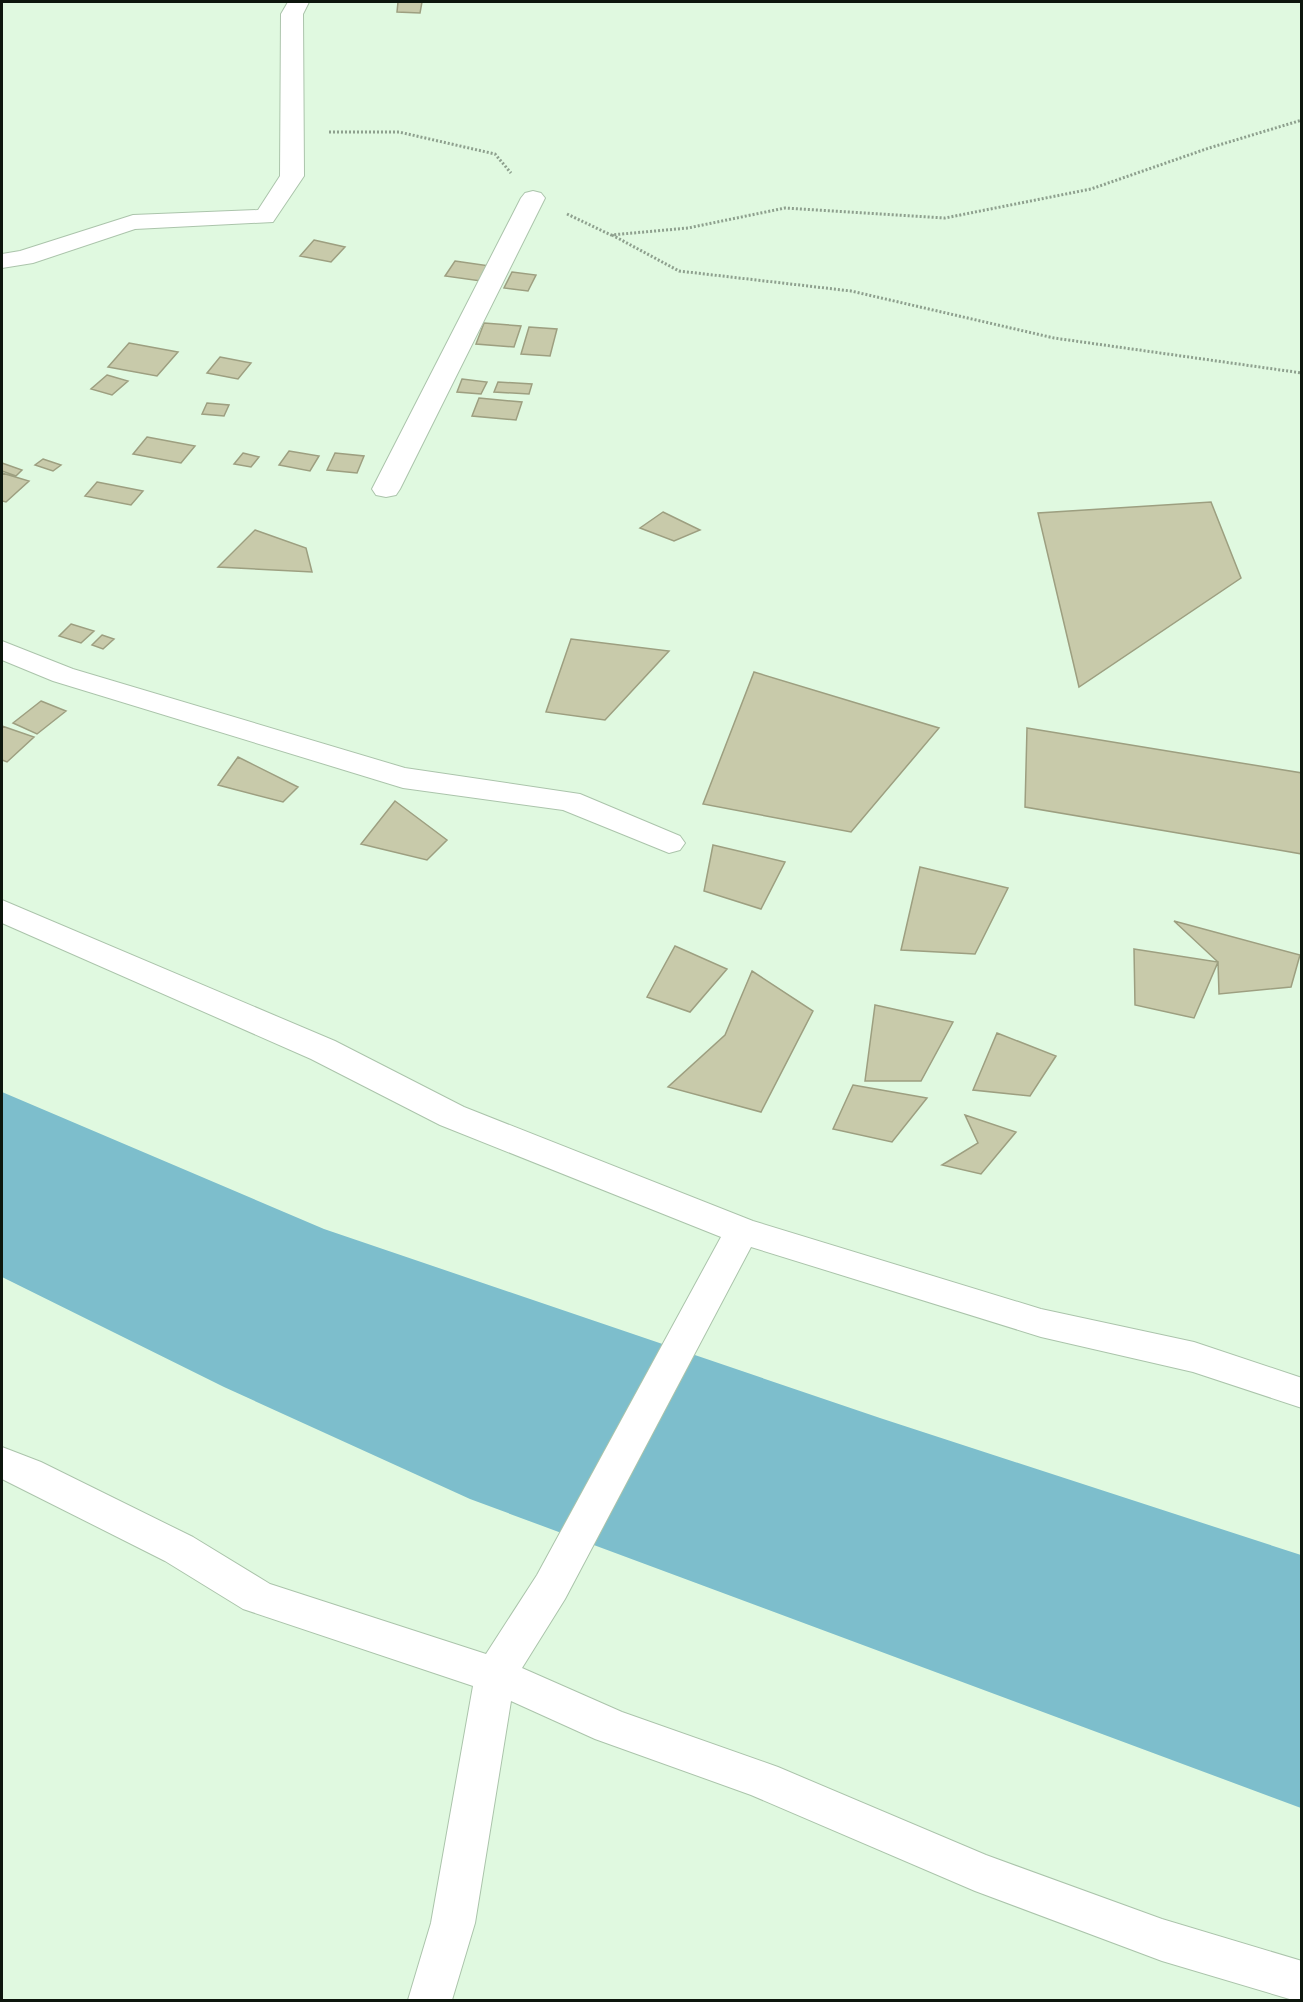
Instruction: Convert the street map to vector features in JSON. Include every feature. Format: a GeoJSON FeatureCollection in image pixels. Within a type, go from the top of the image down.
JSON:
{"type":"FeatureCollection","features":[{"type":"Feature","properties":{"kind":"street"},"geometry":{"type":"LineString","coordinates":[[2,261],[24,258],[133,222],[265,217],[292,176],[292,14],[298,2]]}},
{"type":"Feature","properties":{"kind":"street"},"geometry":{"type":"LineString","coordinates":[[386,489],[533,198]]}},
{"type":"Feature","properties":{"kind":"street"},"geometry":{"type":"LineString","coordinates":[[2,650],[63,675],[403,778],[569,801],[669,843]]}},
{"type":"Feature","properties":{"kind":"street"},"geometry":{"type":"LineString","coordinates":[[2,911],[323,1050],[452,1116],[742,1231],[1041,1323],[1194,1357],[1302,1393]]}},
{"type":"Feature","properties":{"kind":"street"},"geometry":{"type":"LineString","coordinates":[[430,2001],[453,1923],[495,1675],[551,1587],[742,1231]]}},
{"type":"Feature","properties":{"kind":"street"},"geometry":{"type":"LineString","coordinates":[[2,1463],[27,1473],[179,1549],[257,1597],[495,1675],[610,1726],[764,1780],[975,1871],[1162,1940],[1302,1982]]}},
{"type":"Feature","properties":{"kind":"path"},"geometry":{"type":"LineString","coordinates":[[611,235],[688,228],[785,208],[945,218],[1091,189],[1209,148],[1302,120]]}},
{"type":"Feature","properties":{"kind":"path"},"geometry":{"type":"LineString","coordinates":[[292,132],[399,132],[495,154],[533,198],[680,271],[851,291],[1054,338],[1302,373]]}},
{"type":"Feature","properties":{"kind":"water"},"geometry":{"type":"Polygon","coordinates":[[[2,1092],[324,1229],[880,1418],[1301,1555],[1301,1808],[470,1499],[224,1387],[2,1277],[2,1092]]]}},
{"type":"Feature","properties":{"kind":"building"},"geometry":{"type":"Polygon","coordinates":[[[398,2],[422,2],[420,13],[397,12],[398,2]]]}},
{"type":"Feature","properties":{"kind":"building"},"geometry":{"type":"Polygon","coordinates":[[[314,240],[345,247],[331,262],[300,256],[314,240]]]}},
{"type":"Feature","properties":{"kind":"building"},"geometry":{"type":"Polygon","coordinates":[[[455,261],[490,266],[481,281],[445,276],[455,261]]]}},
{"type":"Feature","properties":{"kind":"building"},"geometry":{"type":"Polygon","coordinates":[[[512,272],[536,275],[528,291],[504,288],[512,272]]]}},
{"type":"Feature","properties":{"kind":"building"},"geometry":{"type":"Polygon","coordinates":[[[484,323],[521,326],[514,347],[476,344],[484,323]]]}},
{"type":"Feature","properties":{"kind":"building"},"geometry":{"type":"Polygon","coordinates":[[[529,327],[557,329],[550,356],[521,354],[529,327]]]}},
{"type":"Feature","properties":{"kind":"building"},"geometry":{"type":"Polygon","coordinates":[[[129,343],[178,352],[157,376],[108,367],[129,343]]]}},
{"type":"Feature","properties":{"kind":"building"},"geometry":{"type":"Polygon","coordinates":[[[220,357],[251,363],[238,379],[207,373],[220,357]]]}},
{"type":"Feature","properties":{"kind":"building"},"geometry":{"type":"Polygon","coordinates":[[[107,375],[128,381],[112,395],[91,389],[107,375]]]}},
{"type":"Feature","properties":{"kind":"building"},"geometry":{"type":"Polygon","coordinates":[[[462,379],[487,382],[481,394],[457,392],[462,379]]]}},
{"type":"Feature","properties":{"kind":"building"},"geometry":{"type":"Polygon","coordinates":[[[498,382],[532,384],[529,394],[494,392],[498,382]]]}},
{"type":"Feature","properties":{"kind":"building"},"geometry":{"type":"Polygon","coordinates":[[[479,398],[522,402],[516,420],[472,416],[479,398]]]}},
{"type":"Feature","properties":{"kind":"building"},"geometry":{"type":"Polygon","coordinates":[[[207,403],[229,405],[224,416],[202,414],[207,403]]]}},
{"type":"Feature","properties":{"kind":"building"},"geometry":{"type":"Polygon","coordinates":[[[147,437],[195,446],[181,463],[133,454],[147,437]]]}},
{"type":"Feature","properties":{"kind":"building"},"geometry":{"type":"Polygon","coordinates":[[[289,451],[319,456],[310,471],[279,465],[289,451]]]}},
{"type":"Feature","properties":{"kind":"building"},"geometry":{"type":"Polygon","coordinates":[[[243,453],[259,457],[251,467],[234,464],[243,453]]]}},
{"type":"Feature","properties":{"kind":"building"},"geometry":{"type":"Polygon","coordinates":[[[335,453],[364,456],[357,473],[327,470],[335,453]]]}},
{"type":"Feature","properties":{"kind":"building"},"geometry":{"type":"Polygon","coordinates":[[[43,459],[61,465],[53,471],[35,465],[43,459]]]}},
{"type":"Feature","properties":{"kind":"building"},"geometry":{"type":"Polygon","coordinates":[[[2,463],[22,470],[16,476],[2,471],[2,463]]]}},
{"type":"Feature","properties":{"kind":"building"},"geometry":{"type":"Polygon","coordinates":[[[2,473],[29,481],[6,502],[2,501],[2,473]]]}},
{"type":"Feature","properties":{"kind":"building"},"geometry":{"type":"Polygon","coordinates":[[[97,482],[143,491],[131,505],[85,496],[97,482]]]}},
{"type":"Feature","properties":{"kind":"building"},"geometry":{"type":"Polygon","coordinates":[[[1211,502],[1241,578],[1079,687],[1038,513],[1211,502]]]}},
{"type":"Feature","properties":{"kind":"building"},"geometry":{"type":"Polygon","coordinates":[[[663,512],[700,530],[674,541],[640,528],[663,512]]]}},
{"type":"Feature","properties":{"kind":"building"},"geometry":{"type":"Polygon","coordinates":[[[255,530],[306,548],[312,572],[218,567],[255,530]]]}},
{"type":"Feature","properties":{"kind":"building"},"geometry":{"type":"Polygon","coordinates":[[[71,624],[94,631],[81,643],[59,636],[71,624]]]}},
{"type":"Feature","properties":{"kind":"building"},"geometry":{"type":"Polygon","coordinates":[[[102,635],[114,639],[103,649],[92,645],[102,635]]]}},
{"type":"Feature","properties":{"kind":"building"},"geometry":{"type":"Polygon","coordinates":[[[571,639],[669,651],[605,720],[546,712],[571,639]]]}},
{"type":"Feature","properties":{"kind":"building"},"geometry":{"type":"Polygon","coordinates":[[[754,672],[939,728],[851,832],[703,804],[754,672]]]}},
{"type":"Feature","properties":{"kind":"building"},"geometry":{"type":"Polygon","coordinates":[[[41,701],[66,711],[37,734],[13,723],[41,701]]]}},
{"type":"Feature","properties":{"kind":"building"},"geometry":{"type":"Polygon","coordinates":[[[2,726],[34,737],[7,762],[2,760],[2,726]]]}},
{"type":"Feature","properties":{"kind":"building"},"geometry":{"type":"Polygon","coordinates":[[[1027,728],[1302,773],[1302,854],[1025,807],[1027,728]]]}},
{"type":"Feature","properties":{"kind":"building"},"geometry":{"type":"Polygon","coordinates":[[[238,757],[298,787],[283,802],[218,785],[238,757]]]}},
{"type":"Feature","properties":{"kind":"building"},"geometry":{"type":"Polygon","coordinates":[[[395,801],[447,840],[427,860],[361,844],[395,801]]]}},
{"type":"Feature","properties":{"kind":"building"},"geometry":{"type":"Polygon","coordinates":[[[713,845],[785,862],[761,909],[704,891],[713,845]]]}},
{"type":"Feature","properties":{"kind":"building"},"geometry":{"type":"Polygon","coordinates":[[[920,867],[1008,888],[975,954],[901,950],[920,867]]]}},
{"type":"Feature","properties":{"kind":"building"},"geometry":{"type":"Polygon","coordinates":[[[1174,921],[1300,955],[1291,987],[1219,994],[1218,962],[1174,921]]]}},
{"type":"Feature","properties":{"kind":"building"},"geometry":{"type":"Polygon","coordinates":[[[675,946],[727,969],[690,1012],[647,997],[675,946]]]}},
{"type":"Feature","properties":{"kind":"building"},"geometry":{"type":"Polygon","coordinates":[[[1134,949],[1218,962],[1194,1018],[1135,1005],[1134,949]]]}},
{"type":"Feature","properties":{"kind":"building"},"geometry":{"type":"Polygon","coordinates":[[[752,971],[813,1011],[761,1112],[668,1087],[725,1035],[752,971]]]}},
{"type":"Feature","properties":{"kind":"building"},"geometry":{"type":"Polygon","coordinates":[[[875,1005],[953,1022],[921,1081],[865,1081],[875,1005]]]}},
{"type":"Feature","properties":{"kind":"building"},"geometry":{"type":"Polygon","coordinates":[[[997,1033],[1056,1056],[1030,1096],[973,1090],[997,1033]]]}},
{"type":"Feature","properties":{"kind":"building"},"geometry":{"type":"Polygon","coordinates":[[[853,1085],[927,1098],[892,1142],[833,1129],[853,1085]]]}},
{"type":"Feature","properties":{"kind":"building"},"geometry":{"type":"Polygon","coordinates":[[[965,1115],[1016,1132],[981,1174],[942,1165],[978,1143],[965,1115]]]}}]}
